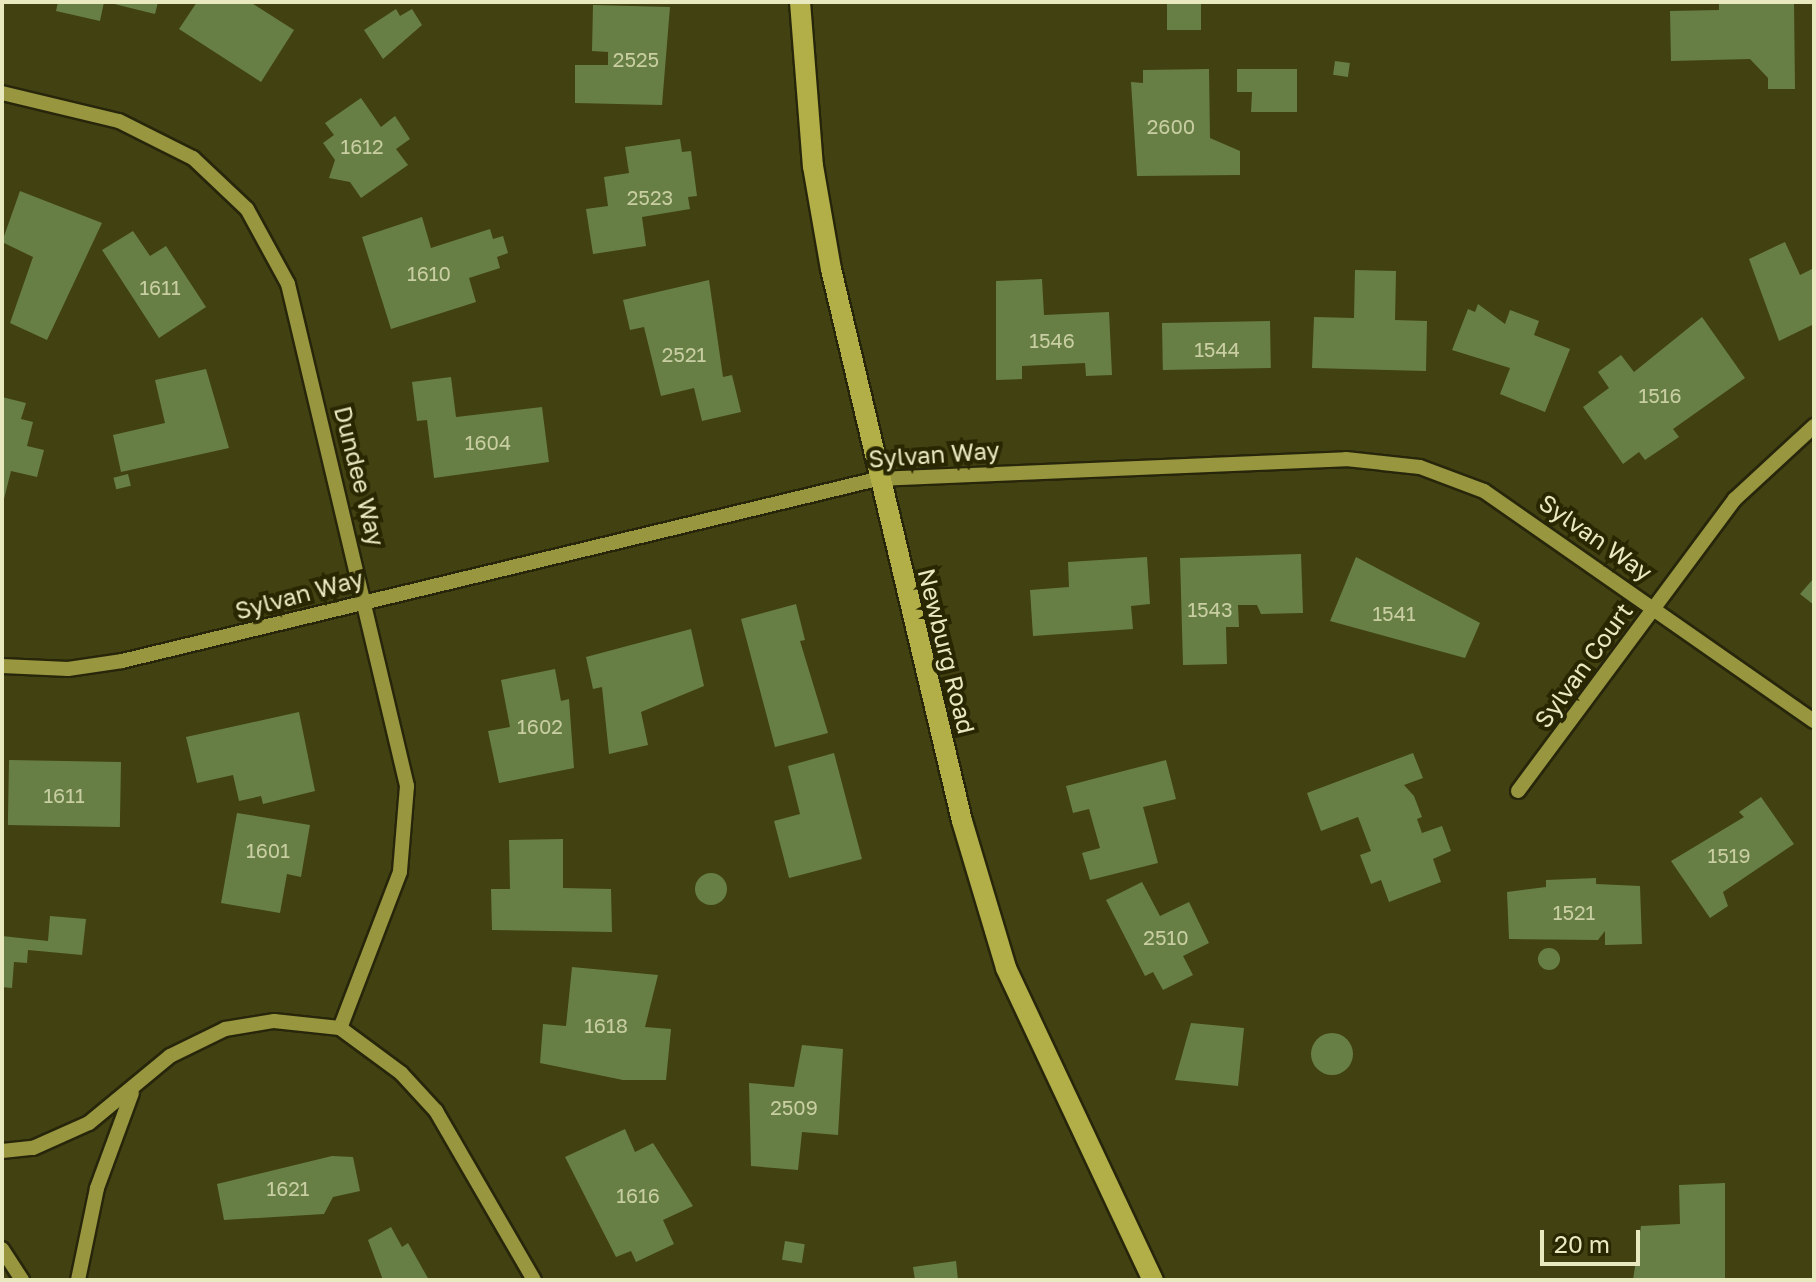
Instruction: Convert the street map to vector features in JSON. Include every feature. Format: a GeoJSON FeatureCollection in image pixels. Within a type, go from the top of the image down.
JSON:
{"type":"FeatureCollection","features":[{"type":"Feature","properties":{"kind":"main road","name":"Newburg Road"},"geometry":{"type":"LineString","coordinates":[[800,2],[814,174],[877,479],[962,821],[1006,968],[1055,1084],[1153,1280]]}},
{"type":"Feature","properties":{"kind":"street","name":"Dundee Way"},"geometry":{"type":"LineString","coordinates":[[2,93],[161,139],[247,209],[268,241],[301,327],[401,738],[408,811],[390,908],[340,1028]]}},
{"type":"Feature","properties":{"kind":"street","name":"Sylvan Court"},"geometry":{"type":"LineString","coordinates":[[1518,791],[1735,499],[1814,426]]}},
{"type":"Feature","properties":{"kind":"street","name":"Sylvan Way"},"geometry":{"type":"LineString","coordinates":[[2,666],[68,669],[122,661],[367,599],[877,479],[1383,460],[1484,491],[1655,605],[1814,721]]}},
{"type":"Feature","properties":{"kind":"street"},"geometry":{"type":"LineString","coordinates":[[2,1151],[61,1137],[134,1088],[170,1056],[225,1029],[274,1021],[340,1028],[401,1073],[436,1111],[534,1280]]}},
{"type":"Feature","properties":{"kind":"street"},"geometry":{"type":"LineString","coordinates":[[78,1280],[97,1188],[134,1088]]}},
{"type":"Feature","properties":{"kind":"street"},"geometry":{"type":"LineString","coordinates":[[2,1249],[22,1280]]}},
{"type":"Feature","properties":{"kind":"building"},"geometry":{"type":"Polygon","coordinates":[[[58,2],[104,2],[100,21],[56,11],[58,2]]]}},
{"type":"Feature","properties":{"kind":"building"},"geometry":{"type":"Polygon","coordinates":[[[106,2],[158,2],[155,14],[106,2]]]}},
{"type":"Feature","properties":{"kind":"building"},"geometry":{"type":"Polygon","coordinates":[[[197,2],[250,2],[294,30],[261,82],[179,29],[197,2]]]}},
{"type":"Feature","properties":{"kind":"building"},"geometry":{"type":"Polygon","coordinates":[[[1167,2],[1201,2],[1201,30],[1167,30],[1167,2]]]}},
{"type":"Feature","properties":{"kind":"building"},"geometry":{"type":"Polygon","coordinates":[[[1719,2],[1794,2],[1795,89],[1768,89],[1768,78],[1750,59],[1671,61],[1670,11],[1719,10],[1719,2]]]}},
{"type":"Feature","properties":{"kind":"building"},"geometry":{"type":"Polygon","coordinates":[[[593,5],[670,7],[662,105],[575,103],[575,65],[608,65],[608,52],[592,51],[593,5]]]}},
{"type":"Feature","properties":{"kind":"building"},"geometry":{"type":"Polygon","coordinates":[[[396,9],[400,16],[412,9],[422,25],[383,59],[364,30],[396,9]]]}},
{"type":"Feature","properties":{"kind":"building"},"geometry":{"type":"Polygon","coordinates":[[[1335,61],[1350,63],[1348,77],[1333,75],[1335,61]]]}},
{"type":"Feature","properties":{"kind":"building"},"geometry":{"type":"Polygon","coordinates":[[[1209,69],[1210,138],[1240,151],[1240,175],[1137,176],[1131,82],[1143,83],[1143,70],[1209,69]]]}},
{"type":"Feature","properties":{"kind":"building"},"geometry":{"type":"Polygon","coordinates":[[[1237,69],[1297,69],[1297,112],[1251,112],[1252,92],[1237,92],[1237,69]]]}},
{"type":"Feature","properties":{"kind":"building"},"geometry":{"type":"Polygon","coordinates":[[[361,98],[381,127],[395,116],[410,139],[396,149],[408,165],[361,198],[350,182],[329,178],[335,160],[323,143],[334,135],[325,123],[361,98]]]}},
{"type":"Feature","properties":{"kind":"building"},"geometry":{"type":"Polygon","coordinates":[[[680,139],[682,152],[691,151],[697,196],[688,197],[690,209],[642,217],[646,246],[593,254],[586,209],[608,206],[604,177],[629,173],[625,147],[680,139]]]}},
{"type":"Feature","properties":{"kind":"building"},"geometry":{"type":"Polygon","coordinates":[[[20,191],[102,223],[47,340],[10,323],[33,257],[2,242],[20,191]]]}},
{"type":"Feature","properties":{"kind":"building"},"geometry":{"type":"Polygon","coordinates":[[[422,217],[431,248],[490,229],[493,239],[503,236],[508,253],[497,257],[500,268],[469,278],[476,302],[391,329],[362,237],[422,217]]]}},
{"type":"Feature","properties":{"kind":"building"},"geometry":{"type":"Polygon","coordinates":[[[133,231],[150,256],[166,246],[206,307],[159,338],[102,250],[133,231]]]}},
{"type":"Feature","properties":{"kind":"building"},"geometry":{"type":"Polygon","coordinates":[[[1785,242],[1800,275],[1814,268],[1814,324],[1779,341],[1749,259],[1785,242]]]}},
{"type":"Feature","properties":{"kind":"building"},"geometry":{"type":"Polygon","coordinates":[[[1355,270],[1396,271],[1395,320],[1427,321],[1426,371],[1312,368],[1314,317],[1354,318],[1355,270]]]}},
{"type":"Feature","properties":{"kind":"building"},"geometry":{"type":"Polygon","coordinates":[[[1042,279],[1044,315],[1109,312],[1112,375],[1086,376],[1085,363],[1022,366],[1022,379],[996,380],[996,281],[1042,279]]]}},
{"type":"Feature","properties":{"kind":"building"},"geometry":{"type":"Polygon","coordinates":[[[709,280],[723,377],[732,375],[741,412],[702,421],[694,388],[661,396],[644,327],[630,330],[623,300],[709,280]]]}},
{"type":"Feature","properties":{"kind":"building"},"geometry":{"type":"Polygon","coordinates":[[[1478,304],[1505,324],[1510,310],[1539,321],[1534,335],[1570,349],[1545,412],[1500,394],[1510,368],[1452,350],[1468,309],[1475,312],[1478,304]]]}},
{"type":"Feature","properties":{"kind":"building"},"geometry":{"type":"Polygon","coordinates":[[[1702,317],[1745,378],[1673,429],[1679,437],[1645,460],[1639,452],[1623,464],[1583,407],[1609,388],[1598,372],[1621,355],[1634,372],[1702,317]]]}},
{"type":"Feature","properties":{"kind":"building"},"geometry":{"type":"Polygon","coordinates":[[[1270,321],[1271,368],[1163,370],[1162,323],[1270,321]]]}},
{"type":"Feature","properties":{"kind":"building"},"geometry":{"type":"Polygon","coordinates":[[[206,369],[229,448],[121,472],[113,435],[165,423],[155,380],[206,369]]]}},
{"type":"Feature","properties":{"kind":"building"},"geometry":{"type":"Polygon","coordinates":[[[451,377],[456,417],[542,407],[549,462],[434,478],[427,420],[417,421],[412,382],[451,377]]]}},
{"type":"Feature","properties":{"kind":"building"},"geometry":{"type":"Polygon","coordinates":[[[2,397],[26,403],[21,419],[33,422],[27,446],[44,450],[37,477],[11,471],[3,503],[2,397]]]}},
{"type":"Feature","properties":{"kind":"building"},"geometry":{"type":"Polygon","coordinates":[[[128,474],[131,486],[116,489],[113,478],[128,474]]]}},
{"type":"Feature","properties":{"kind":"building"},"geometry":{"type":"Polygon","coordinates":[[[1301,554],[1303,613],[1261,614],[1257,605],[1238,605],[1239,627],[1226,627],[1227,664],[1183,665],[1180,558],[1301,554]]]}},
{"type":"Feature","properties":{"kind":"building"},"geometry":{"type":"Polygon","coordinates":[[[1147,557],[1150,604],[1131,606],[1133,629],[1033,636],[1030,590],[1069,587],[1068,562],[1147,557]]]}},
{"type":"Feature","properties":{"kind":"building"},"geometry":{"type":"Polygon","coordinates":[[[1356,557],[1480,623],[1465,658],[1330,621],[1356,557]]]}},
{"type":"Feature","properties":{"kind":"building"},"geometry":{"type":"Polygon","coordinates":[[[1814,578],[1814,605],[1800,594],[1814,578]]]}},
{"type":"Feature","properties":{"kind":"building"},"geometry":{"type":"Polygon","coordinates":[[[796,604],[805,640],[800,641],[828,733],[775,747],[741,619],[796,604]]]}},
{"type":"Feature","properties":{"kind":"building"},"geometry":{"type":"Polygon","coordinates":[[[691,629],[704,686],[641,712],[648,745],[609,754],[602,687],[593,689],[586,657],[691,629]]]}},
{"type":"Feature","properties":{"kind":"building"},"geometry":{"type":"Polygon","coordinates":[[[555,669],[561,701],[569,699],[574,768],[499,783],[488,731],[510,727],[501,680],[555,669]]]}},
{"type":"Feature","properties":{"kind":"building"},"geometry":{"type":"Polygon","coordinates":[[[299,712],[315,791],[263,804],[261,796],[239,801],[233,775],[197,783],[186,737],[299,712]]]}},
{"type":"Feature","properties":{"kind":"building"},"geometry":{"type":"Polygon","coordinates":[[[834,753],[862,859],[789,878],[774,821],[800,814],[788,766],[834,753]]]}},
{"type":"Feature","properties":{"kind":"building"},"geometry":{"type":"Polygon","coordinates":[[[1413,753],[1423,778],[1404,785],[1414,796],[1422,817],[1417,819],[1422,833],[1442,826],[1451,851],[1433,859],[1441,882],[1389,902],[1381,880],[1371,884],[1360,855],[1371,851],[1358,817],[1321,831],[1307,793],[1413,753]]]}},
{"type":"Feature","properties":{"kind":"building"},"geometry":{"type":"Polygon","coordinates":[[[9,760],[121,762],[120,827],[8,825],[9,760]]]}},
{"type":"Feature","properties":{"kind":"building"},"geometry":{"type":"Polygon","coordinates":[[[1166,760],[1176,799],[1143,807],[1158,863],[1090,880],[1082,853],[1100,848],[1089,809],[1073,813],[1066,786],[1166,760]]]}},
{"type":"Feature","properties":{"kind":"building"},"geometry":{"type":"Polygon","coordinates":[[[1761,797],[1794,844],[1723,892],[1728,906],[1710,918],[1671,861],[1744,817],[1739,812],[1761,797]]]}},
{"type":"Feature","properties":{"kind":"building"},"geometry":{"type":"Polygon","coordinates":[[[237,813],[310,825],[301,877],[287,874],[280,913],[221,903],[237,813]]]}},
{"type":"Feature","properties":{"kind":"building"},"geometry":{"type":"Polygon","coordinates":[[[563,839],[563,888],[611,889],[612,932],[492,930],[491,889],[510,889],[509,840],[563,839]]]}},
{"type":"Feature","properties":{"kind":"building"},"geometry":{"type":"Polygon","coordinates":[[[711,873],[722,878],[727,889],[722,900],[711,905],[700,900],[695,889],[700,878],[711,873]]]}},
{"type":"Feature","properties":{"kind":"building"},"geometry":{"type":"Polygon","coordinates":[[[1596,878],[1596,884],[1640,886],[1642,944],[1605,945],[1605,931],[1598,940],[1509,939],[1507,892],[1546,887],[1546,880],[1596,878]]]}},
{"type":"Feature","properties":{"kind":"building"},"geometry":{"type":"Polygon","coordinates":[[[1142,882],[1160,916],[1189,902],[1209,943],[1183,956],[1193,975],[1163,990],[1153,972],[1145,976],[1106,900],[1142,882]]]}},
{"type":"Feature","properties":{"kind":"building"},"geometry":{"type":"Polygon","coordinates":[[[50,916],[86,919],[82,955],[28,950],[27,963],[14,962],[12,988],[2,987],[2,936],[48,941],[50,916]]]}},
{"type":"Feature","properties":{"kind":"building"},"geometry":{"type":"Polygon","coordinates":[[[1549,948],[1557,951],[1560,959],[1557,967],[1549,970],[1541,967],[1538,959],[1541,951],[1549,948]]]}},
{"type":"Feature","properties":{"kind":"building"},"geometry":{"type":"Polygon","coordinates":[[[572,967],[658,975],[645,1027],[671,1029],[666,1080],[623,1080],[540,1063],[543,1024],[566,1026],[572,967]]]}},
{"type":"Feature","properties":{"kind":"building"},"geometry":{"type":"Polygon","coordinates":[[[1191,1023],[1244,1028],[1238,1086],[1175,1080],[1191,1023]]]}},
{"type":"Feature","properties":{"kind":"building"},"geometry":{"type":"Polygon","coordinates":[[[1332,1033],[1347,1039],[1353,1054],[1347,1069],[1332,1075],[1317,1069],[1311,1054],[1317,1039],[1332,1033]]]}},
{"type":"Feature","properties":{"kind":"building"},"geometry":{"type":"Polygon","coordinates":[[[802,1045],[843,1049],[838,1135],[802,1132],[798,1170],[751,1166],[749,1083],[794,1087],[802,1045]]]}},
{"type":"Feature","properties":{"kind":"building"},"geometry":{"type":"Polygon","coordinates":[[[625,1129],[635,1152],[653,1143],[693,1206],[663,1220],[674,1244],[636,1262],[631,1251],[616,1257],[565,1157],[625,1129]]]}},
{"type":"Feature","properties":{"kind":"building"},"geometry":{"type":"Polygon","coordinates":[[[332,1156],[353,1157],[360,1191],[333,1197],[324,1214],[224,1220],[217,1184],[332,1156]]]}},
{"type":"Feature","properties":{"kind":"building"},"geometry":{"type":"Polygon","coordinates":[[[1725,1183],[1725,1280],[1633,1280],[1641,1226],[1680,1224],[1679,1185],[1725,1183]]]}},
{"type":"Feature","properties":{"kind":"building"},"geometry":{"type":"Polygon","coordinates":[[[391,1227],[402,1247],[408,1243],[429,1280],[383,1280],[368,1240],[391,1227]]]}},
{"type":"Feature","properties":{"kind":"building"},"geometry":{"type":"Polygon","coordinates":[[[785,1241],[805,1244],[802,1263],[782,1260],[785,1241]]]}},
{"type":"Feature","properties":{"kind":"building"},"geometry":{"type":"Polygon","coordinates":[[[956,1261],[958,1280],[915,1280],[913,1267],[956,1261]]]}}]}
